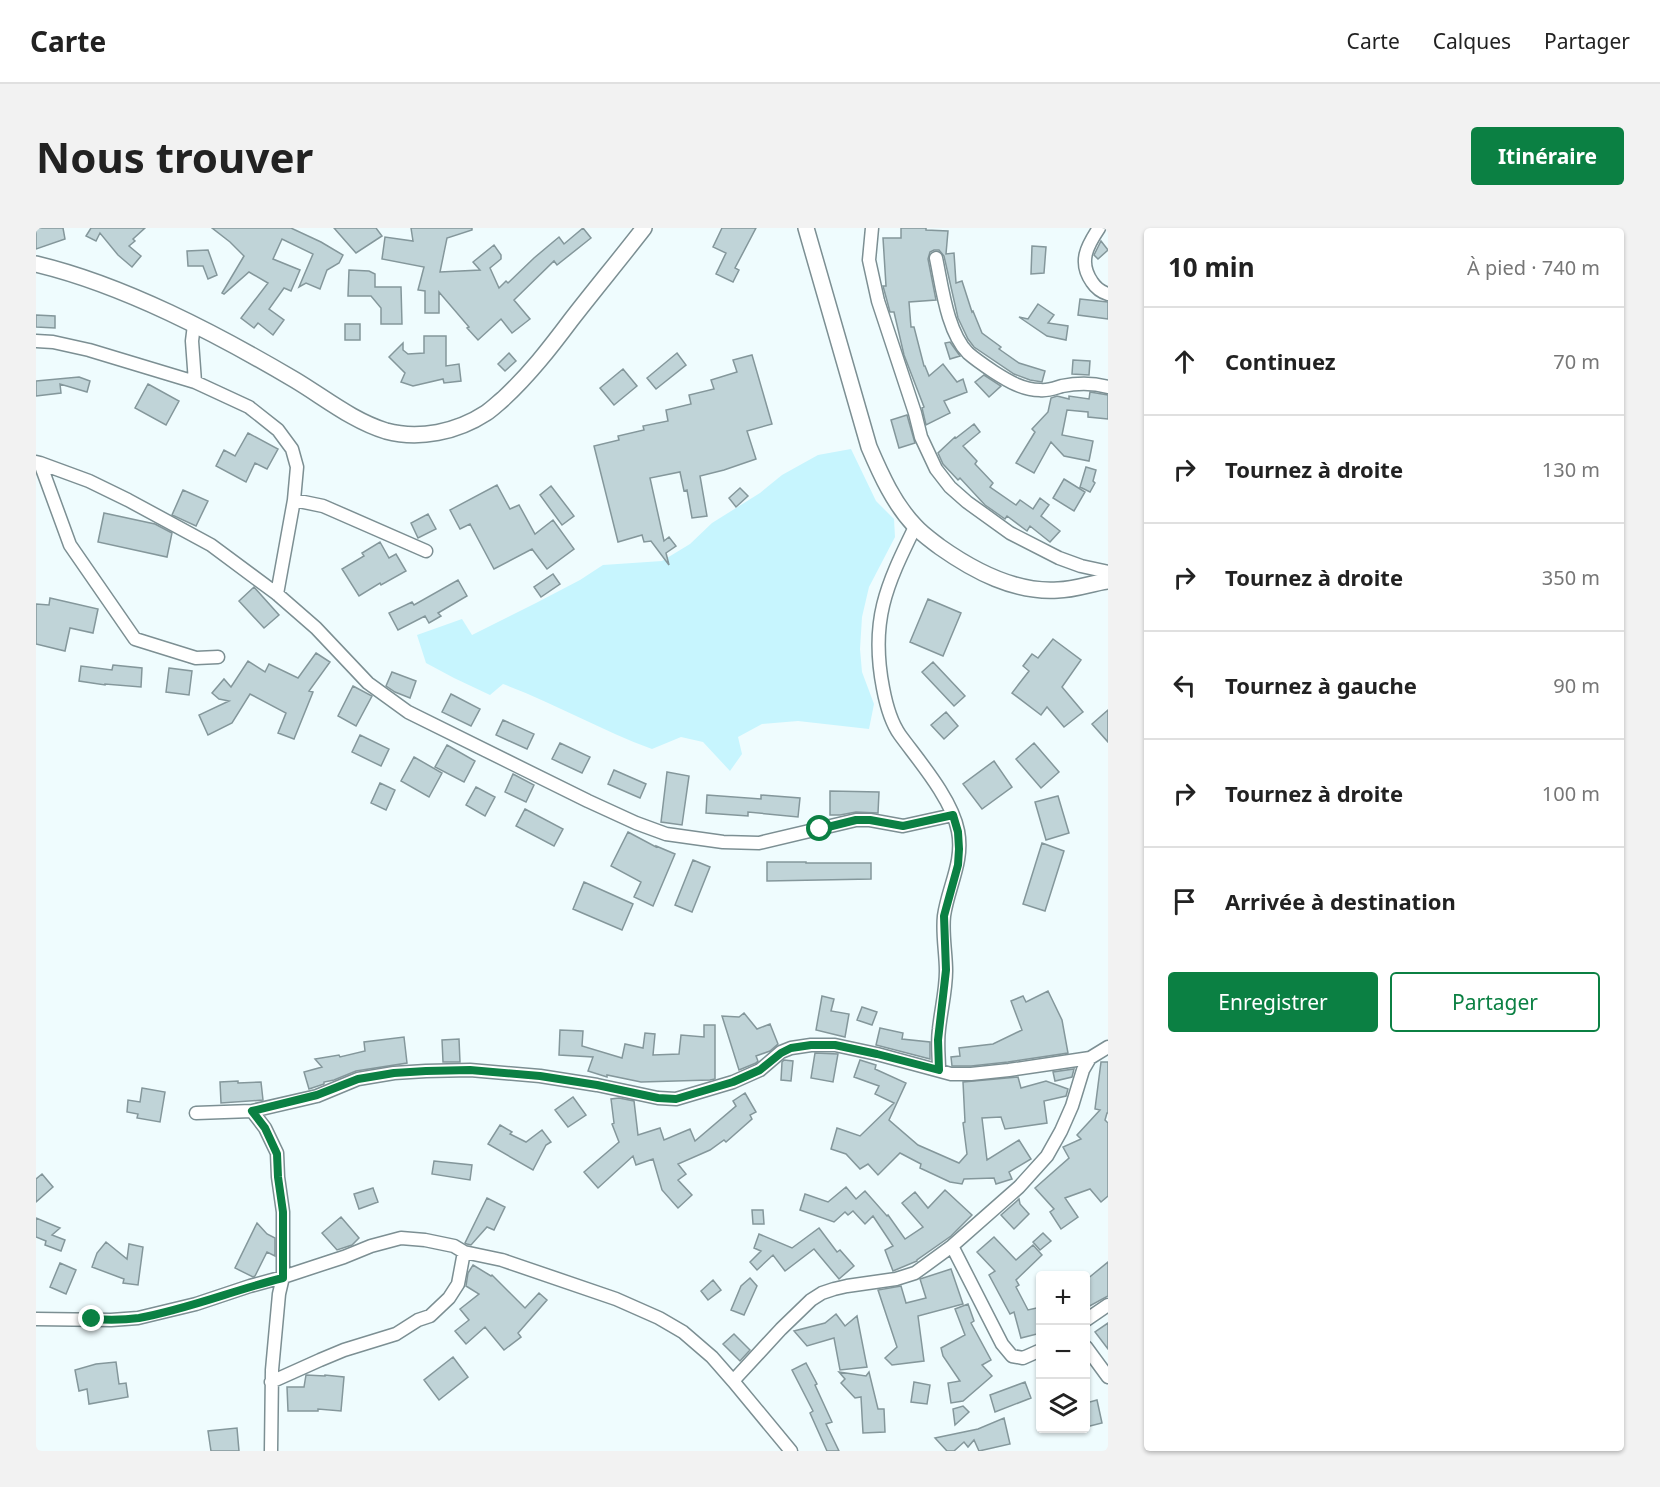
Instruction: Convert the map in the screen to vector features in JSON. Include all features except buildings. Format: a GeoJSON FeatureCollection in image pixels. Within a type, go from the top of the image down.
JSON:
{"type":"FeatureCollection","features":[{"type":"Feature","properties":{"kind":"street"},"geometry":{"type":"LineString","coordinates":[[36,264],[109,286],[194,325],[296,380],[369,425],[415,436],[464,425],[487,413],[544,355],[644,228]]}},
{"type":"Feature","properties":{"kind":"street"},"geometry":{"type":"LineString","coordinates":[[806,228],[869,447],[882,478],[915,527],[954,557],[989,577],[1024,588],[1059,590],[1108,581]]}},
{"type":"Feature","properties":{"kind":"street"},"geometry":{"type":"LineString","coordinates":[[872,228],[869,260],[878,302],[921,437],[936,469],[950,487],[967,502],[1010,533],[1059,558],[1108,572]]}},
{"type":"Feature","properties":{"kind":"street"},"geometry":{"type":"LineString","coordinates":[[1100,228],[1086,252],[1084,264],[1095,286],[1108,294]]}},
{"type":"Feature","properties":{"kind":"street"},"geometry":{"type":"LineString","coordinates":[[936,258],[943,297],[954,329],[967,351],[981,364],[1004,379],[1026,388],[1047,390],[1083,384],[1108,387]]}},
{"type":"Feature","properties":{"kind":"street"},"geometry":{"type":"LineString","coordinates":[[194,325],[192,341],[195,382]]}},
{"type":"Feature","properties":{"kind":"street"},"geometry":{"type":"LineString","coordinates":[[36,341],[53,342],[89,350],[195,382],[249,407],[278,430],[292,449],[297,467],[294,501],[277,594]]}},
{"type":"Feature","properties":{"kind":"street"},"geometry":{"type":"LineString","coordinates":[[38,462],[89,481],[211,545],[277,594],[316,628],[368,683],[408,712],[636,823],[666,834],[723,842],[759,843],[856,820],[903,826],[953,815]]}},
{"type":"Feature","properties":{"kind":"street"},"geometry":{"type":"LineString","coordinates":[[38,462],[70,545],[135,639],[196,658],[218,657]]}},
{"type":"Feature","properties":{"kind":"street"},"geometry":{"type":"LineString","coordinates":[[294,501],[322,506],[426,552]]}},
{"type":"Feature","properties":{"kind":"street"},"geometry":{"type":"LineString","coordinates":[[915,527],[898,561],[882,607],[879,630],[879,670],[889,713],[898,732],[939,789],[953,815],[958,832],[958,865],[944,916],[946,970],[938,1040],[939,1070]]}},
{"type":"Feature","properties":{"kind":"street"},"geometry":{"type":"LineString","coordinates":[[196,1113],[252,1111],[317,1095],[358,1079],[394,1073],[470,1070],[540,1076],[658,1098],[676,1099],[733,1082],[760,1070],[791,1048],[811,1045],[835,1045],[951,1074],[971,1074],[1090,1058],[1108,1047]]}},
{"type":"Feature","properties":{"kind":"street"},"geometry":{"type":"LineString","coordinates":[[733,1381],[811,1300],[834,1289],[896,1279],[915,1273],[952,1246],[1019,1187],[1047,1156],[1072,1106],[1083,1070],[1090,1058]]}},
{"type":"Feature","properties":{"kind":"street"},"geometry":{"type":"LineString","coordinates":[[252,1111],[265,1128],[277,1154],[283,1222],[283,1278],[274,1343],[271,1451]]}},
{"type":"Feature","properties":{"kind":"street"},"geometry":{"type":"LineString","coordinates":[[36,1318],[111,1320],[138,1318],[196,1304],[283,1278],[371,1246],[401,1238],[425,1240],[454,1246],[464,1252],[502,1260],[567,1281],[659,1318],[701,1346],[790,1451]]}},
{"type":"Feature","properties":{"kind":"street"},"geometry":{"type":"LineString","coordinates":[[952,1246],[1002,1344],[1012,1356],[1023,1358],[1036,1353]]}},
{"type":"Feature","properties":{"kind":"street"},"geometry":{"type":"LineString","coordinates":[[272,1382],[336,1353],[396,1334],[418,1320],[430,1316],[449,1298],[458,1284],[464,1252]]}},
{"type":"Feature","properties":{"kind":"street"},"geometry":{"type":"LineString","coordinates":[[1090,1317],[1108,1305]]}},
{"type":"Feature","properties":{"kind":"street"},"geometry":{"type":"LineString","coordinates":[[1090,1352],[1108,1377]]}},
{"type":"Feature","properties":{"kind":"shaded area"},"geometry":{"type":"Polygon","coordinates":[[[851,449],[876,501],[894,519],[895,537],[869,587],[862,617],[860,649],[862,672],[874,704],[869,729],[798,721],[762,724],[738,737],[742,754],[730,771],[703,742],[681,737],[652,749],[503,684],[490,695],[426,663],[417,635],[462,619],[472,635],[580,580],[603,565],[662,561],[690,544],[712,523],[760,493],[782,475],[818,455],[851,449]]]}},
{"type":"Feature","properties":{"kind":"route"},"geometry":{"type":"LineString","coordinates":[[92,1319],[138,1318],[196,1304],[283,1278],[283,1212],[277,1154],[271,1138],[252,1111],[317,1095],[358,1079],[394,1073],[470,1070],[540,1076],[658,1098],[676,1099],[749,1076],[791,1048],[811,1045],[835,1045],[939,1070],[938,1040],[946,970],[944,916],[958,865],[959,849],[958,832],[953,815],[903,826],[856,820],[820,829]]}}]}
